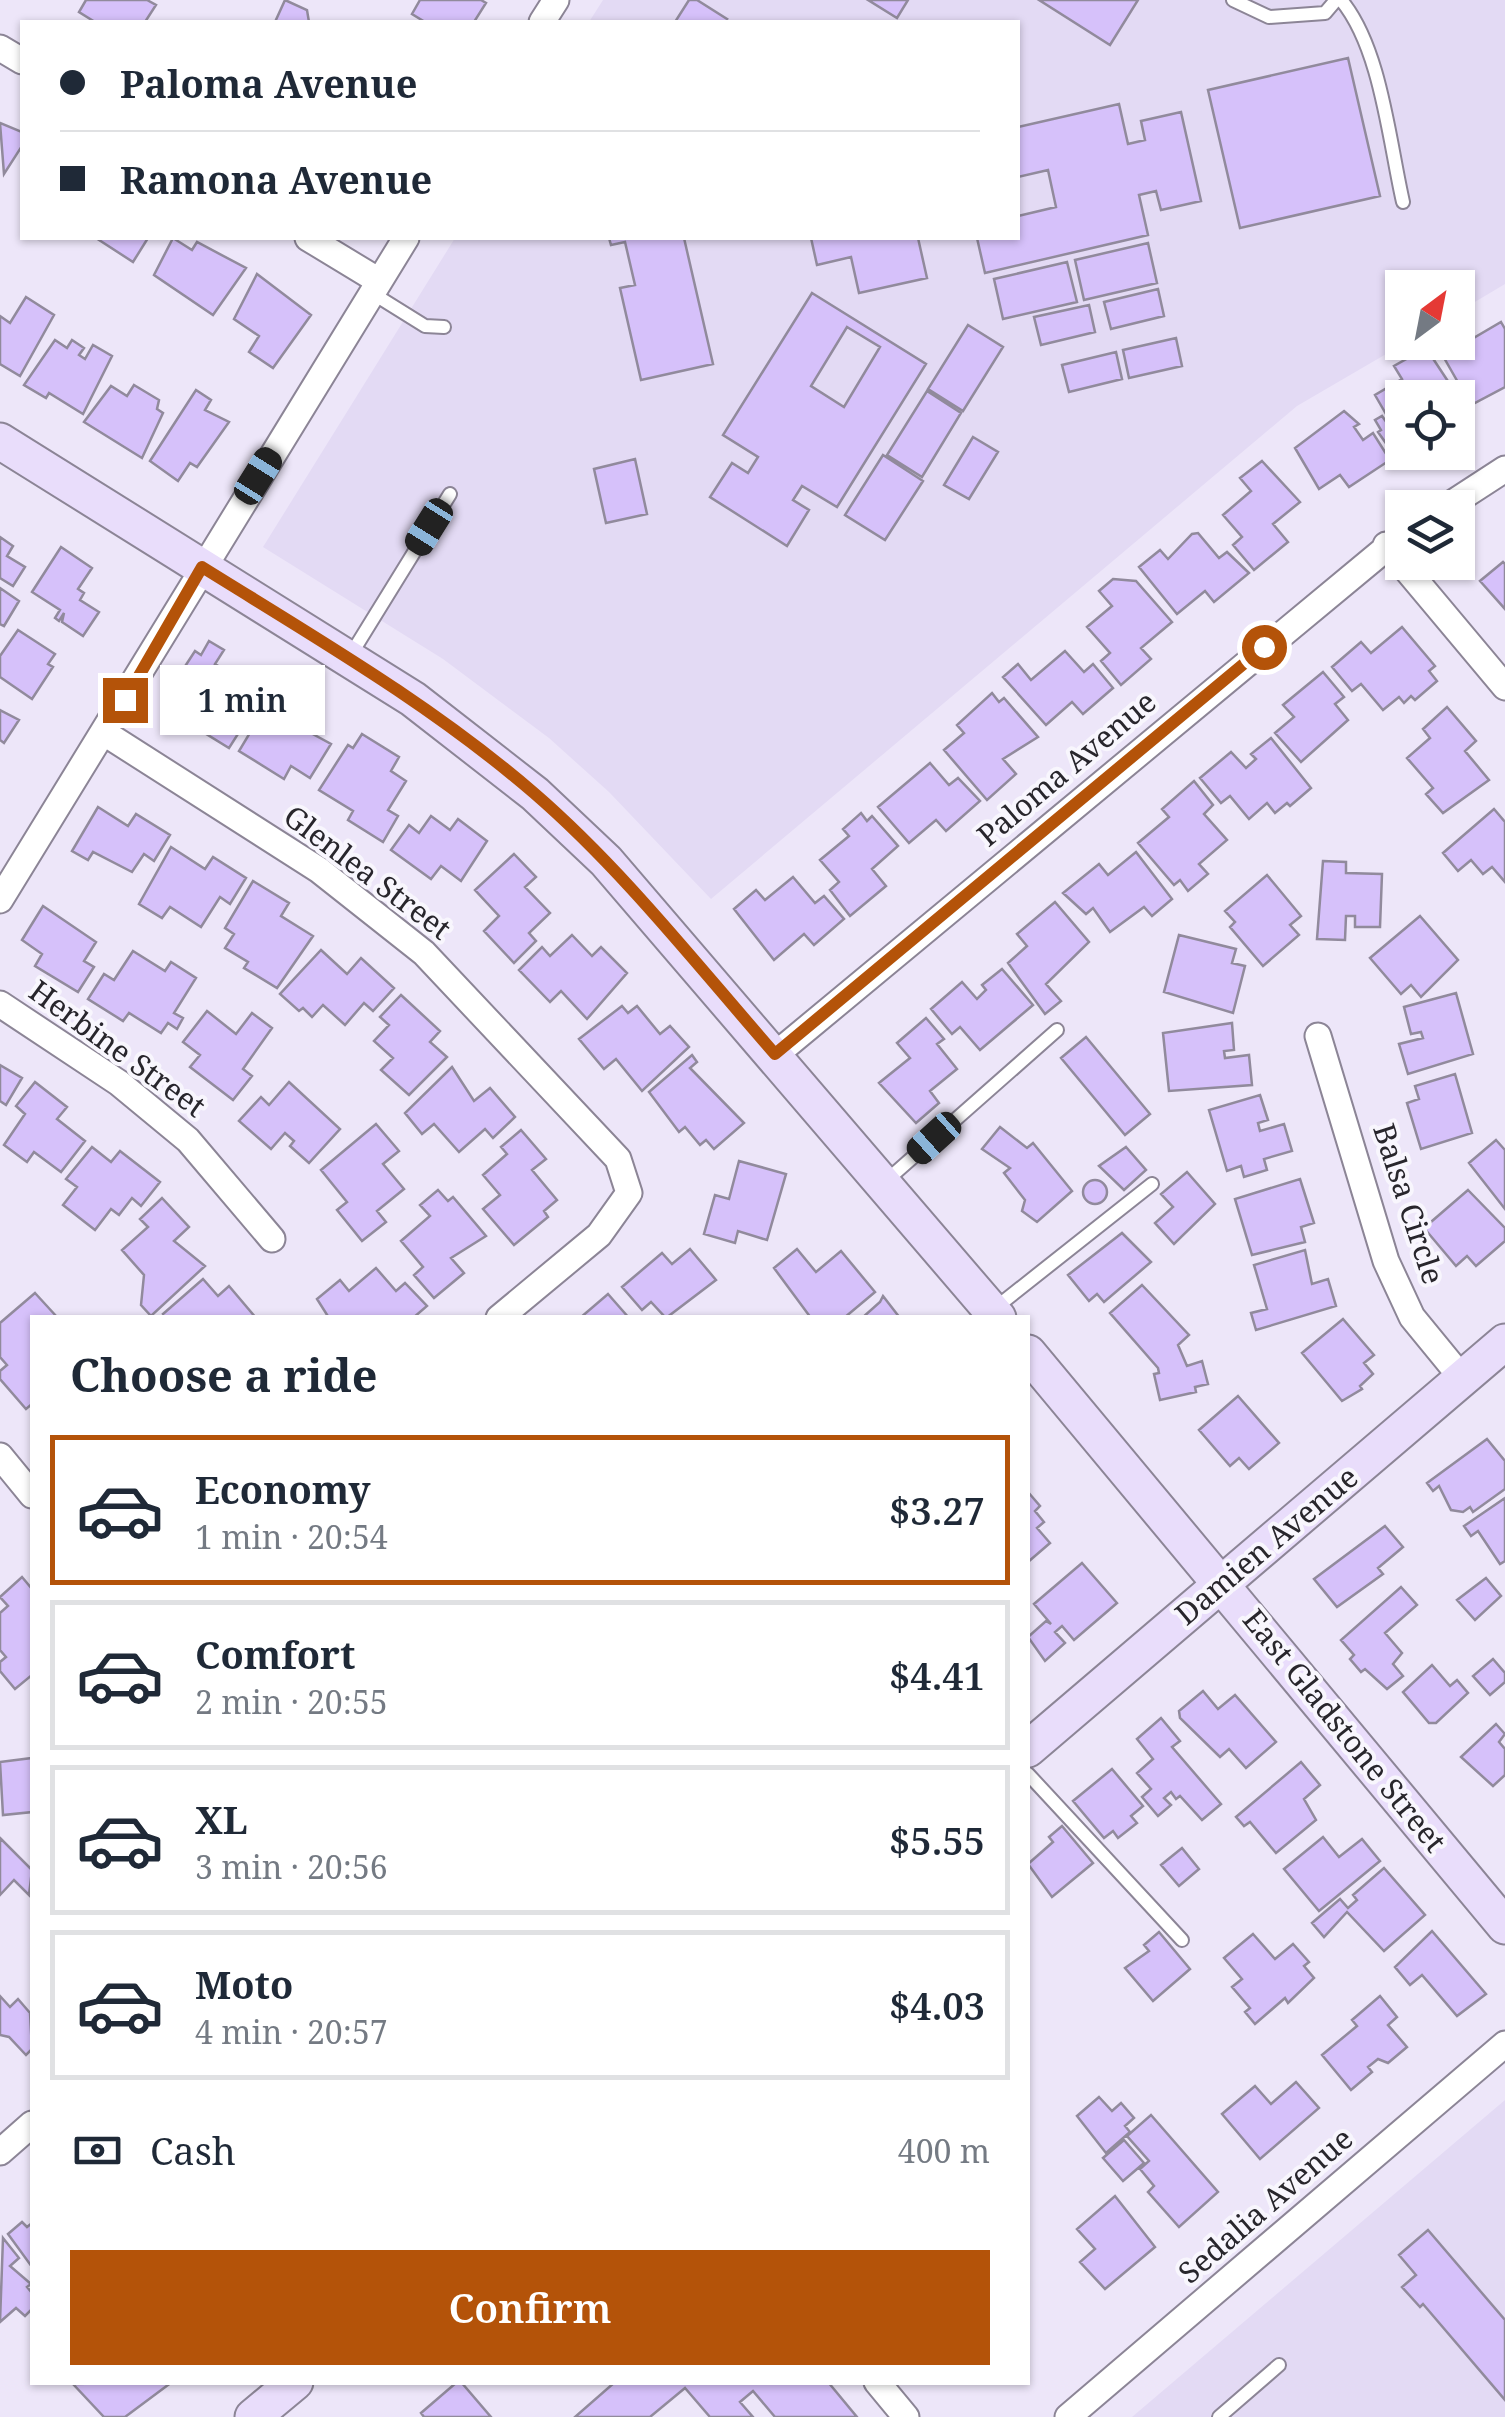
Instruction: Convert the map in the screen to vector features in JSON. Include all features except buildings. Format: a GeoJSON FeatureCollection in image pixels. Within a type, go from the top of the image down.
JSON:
{"type":"FeatureCollection","features":[{"type":"Feature","properties":{"kind":"street"},"geometry":{"type":"LineString","coordinates":[[311,240],[375,287]]}},
{"type":"Feature","properties":{"kind":"street"},"geometry":{"type":"LineString","coordinates":[[0,900],[106,734],[202,567],[405,240]]}},
{"type":"Feature","properties":{"kind":"street"},"geometry":{"type":"LineString","coordinates":[[0,441],[348,658],[471,741],[536,794],[606,861],[995,1314]]}},
{"type":"Feature","properties":{"kind":"street"},"geometry":{"type":"LineString","coordinates":[[1473,490],[1505,469]]}},
{"type":"Feature","properties":{"kind":"street","name":"Paloma Avenue"},"geometry":{"type":"LineString","coordinates":[[775,1054],[1385,547]]}},
{"type":"Feature","properties":{"kind":"street"},"geometry":{"type":"LineString","coordinates":[[1424,580],[1505,687]]}},
{"type":"Feature","properties":{"kind":"street","name":"Glenlea Street"},"geometry":{"type":"LineString","coordinates":[[106,734],[319,870],[424,952],[618,1158],[629,1193],[600,1235],[503,1315]]}},
{"type":"Feature","properties":{"kind":"street","name":"Herbine Street"},"geometry":{"type":"LineString","coordinates":[[0,1004],[119,1083],[188,1140],[272,1239]]}},
{"type":"Feature","properties":{"kind":"street","name":"Balsa Circle"},"geometry":{"type":"LineString","coordinates":[[1318,1036],[1386,1261],[1412,1317],[1462,1378]]}},
{"type":"Feature","properties":{"kind":"street","name":"Damien Avenue"},"geometry":{"type":"LineString","coordinates":[[1030,1748],[1505,1342]]}},
{"type":"Feature","properties":{"kind":"street","name":"East Gladstone Street"},"geometry":{"type":"LineString","coordinates":[[1030,1355],[1505,1926]]}},
{"type":"Feature","properties":{"kind":"street"},"geometry":{"type":"LineString","coordinates":[[0,1456],[30,1493]]}},
{"type":"Feature","properties":{"kind":"street","name":"Sedalia Avenue"},"geometry":{"type":"LineString","coordinates":[[1068,2417],[1505,2044]]}},
{"type":"Feature","properties":{"kind":"street"},"geometry":{"type":"LineString","coordinates":[[0,2152],[30,2126]]}},
{"type":"Feature","properties":{"kind":"street"},"geometry":{"type":"LineString","coordinates":[[253,2417],[290,2385]]}},
{"type":"Feature","properties":{"kind":"street"},"geometry":{"type":"LineString","coordinates":[[879,2385],[906,2417]]}},
{"type":"Feature","properties":{"kind":"lane"},"geometry":{"type":"LineString","coordinates":[[1233,0],[1269,17],[1326,13],[1338,0],[1356,18],[1368,48],[1403,202]]}},
{"type":"Feature","properties":{"kind":"lane"},"geometry":{"type":"LineString","coordinates":[[375,287],[425,326],[444,326]]}},
{"type":"Feature","properties":{"kind":"lane"},"geometry":{"type":"LineString","coordinates":[[348,658],[450,494]]}},
{"type":"Feature","properties":{"kind":"lane"},"geometry":{"type":"LineString","coordinates":[[884,1183],[1057,1030]]}},
{"type":"Feature","properties":{"kind":"lane"},"geometry":{"type":"LineString","coordinates":[[995,1314],[1152,1184]]}},
{"type":"Feature","properties":{"kind":"lane"},"geometry":{"type":"LineString","coordinates":[[1030,1776],[1182,1940]]}},
{"type":"Feature","properties":{"kind":"lane"},"geometry":{"type":"LineString","coordinates":[[1219,2417],[1279,2365]]}},
{"type":"Feature","properties":{"kind":"shaded area"},"geometry":{"type":"Polygon","coordinates":[[[603,0],[1505,0],[1505,284],[1475,302],[1475,270],[1385,270],[1385,355],[1297,406],[711,899],[609,792],[549,738],[443,659],[263,547],[454,240],[1020,240],[1020,20],[590,20],[603,0]]]}},
{"type":"Feature","properties":{"kind":"shaded area"},"geometry":{"type":"Polygon","coordinates":[[[1505,2100],[1505,2417],[1132,2417],[1505,2100]]]}},
{"type":"Feature","properties":{"kind":"route"},"geometry":{"type":"LineString","coordinates":[[125,700],[202,567],[413,699],[536,794],[606,861],[775,1054],[1264,647]]}}]}
